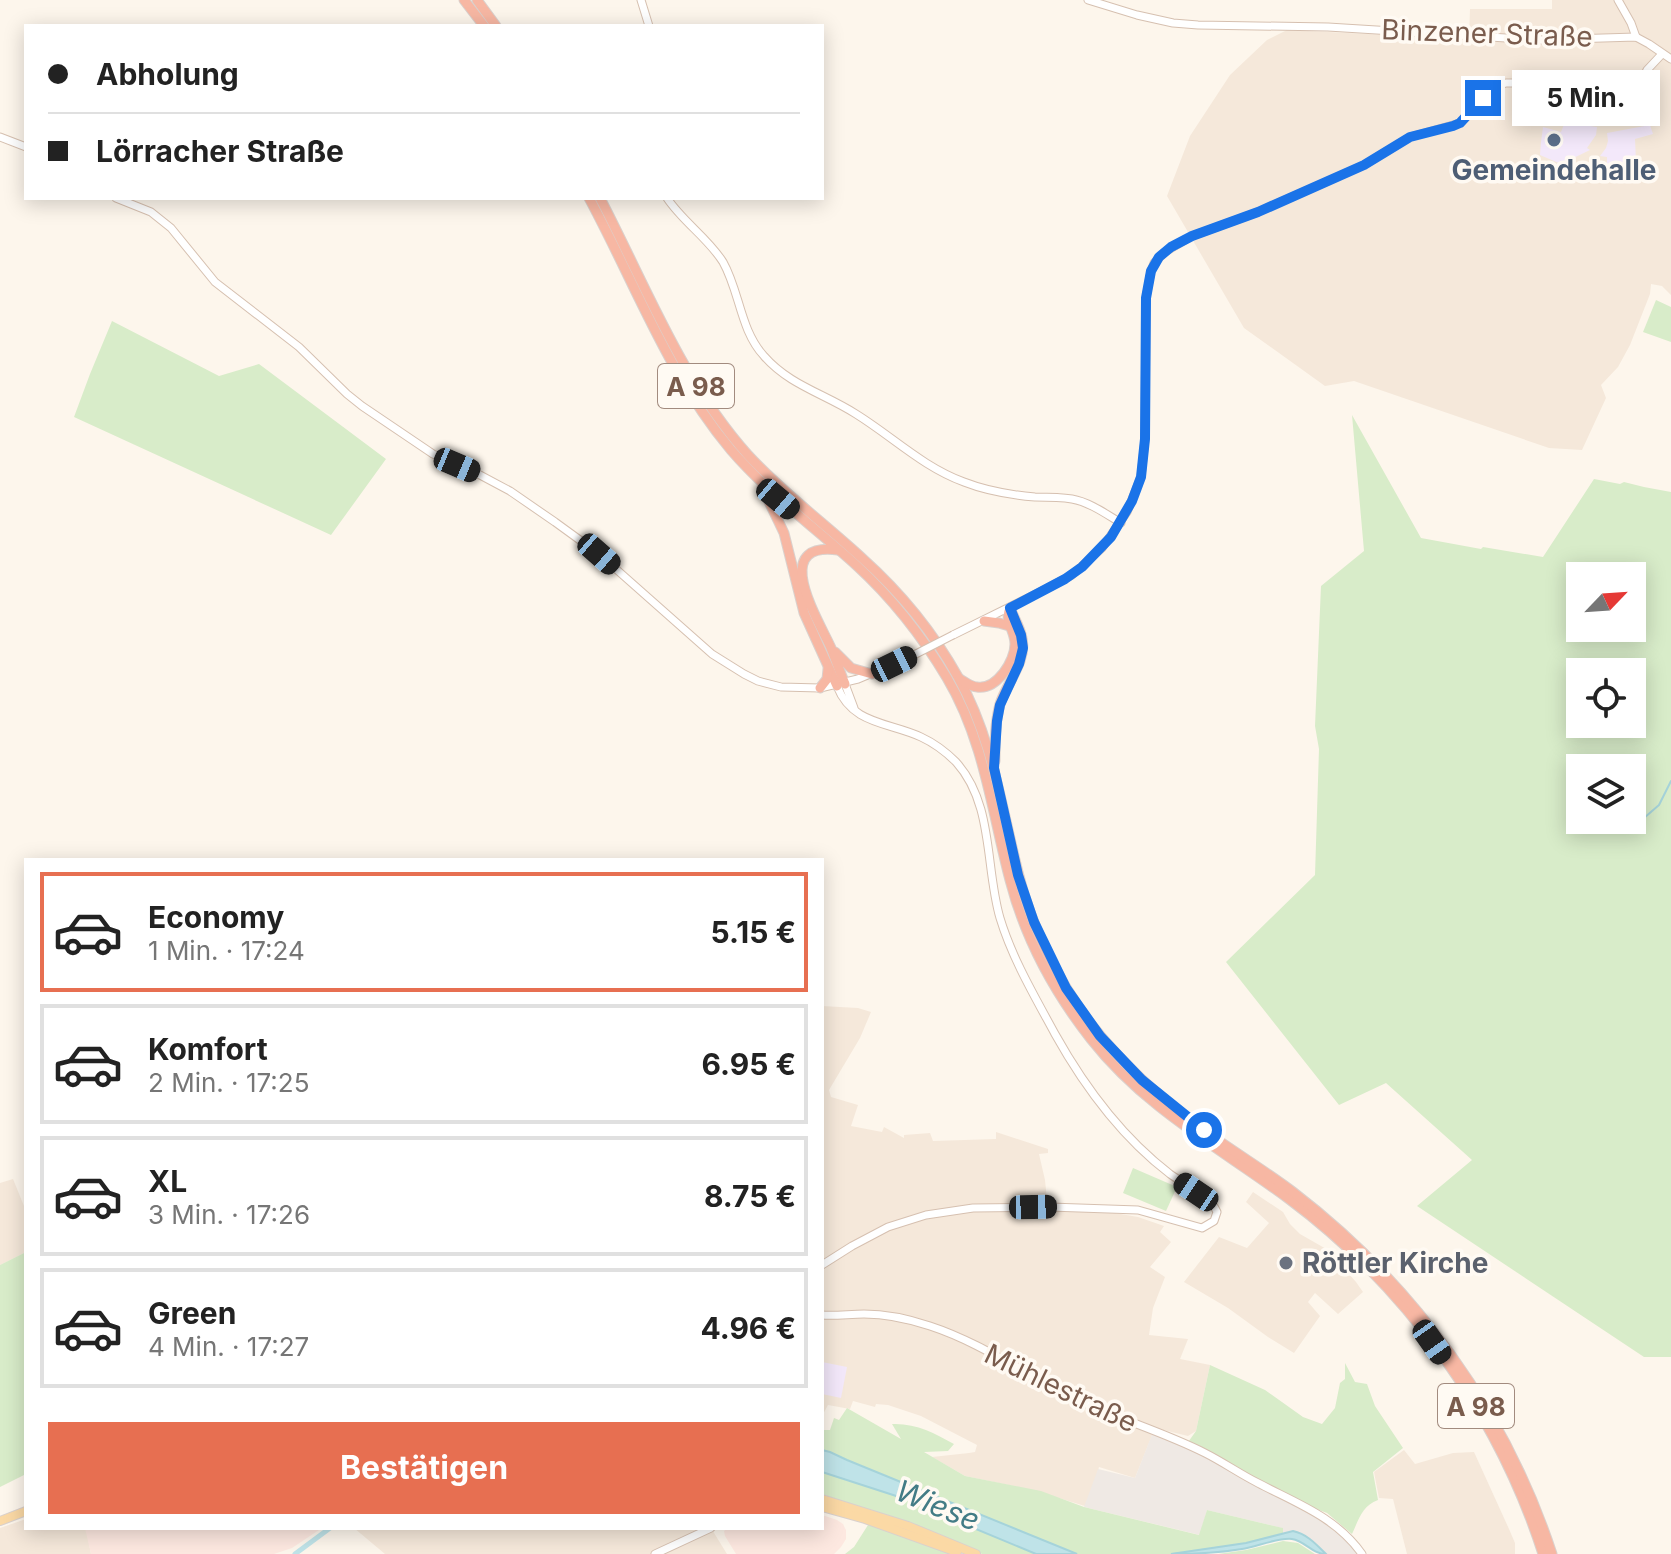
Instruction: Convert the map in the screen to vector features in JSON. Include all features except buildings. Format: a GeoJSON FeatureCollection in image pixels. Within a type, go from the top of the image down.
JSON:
{"type":"FeatureCollection","features":[{"type":"Feature","properties":{"kind":"highway"},"geometry":{"type":"LineString","coordinates":[[464,0],[482,24]]}},
{"type":"Feature","properties":{"kind":"highway"},"geometry":{"type":"LineString","coordinates":[[477,0],[495,24]]}},
{"type":"Feature","properties":{"kind":"highway","name":"A 98"},"geometry":{"type":"LineString","coordinates":[[590,200],[650,322],[687,390],[713,428],[778,499],[859,568],[904,615],[948,679],[982,760],[1011,884],[1033,944],[1069,1008],[1092,1040],[1164,1112],[1289,1200],[1383,1272],[1420,1314],[1473,1388],[1509,1451],[1534,1504],[1552,1554]]}},
{"type":"Feature","properties":{"kind":"highway","name":"A 98"},"geometry":{"type":"LineString","coordinates":[[601,200],[672,345],[720,421],[778,485],[892,587],[912,610],[959,678],[978,720],[994,768],[1018,875],[1044,946],[1066,988],[1128,1073]]}},
{"type":"Feature","properties":{"kind":"highway"},"geometry":{"type":"LineString","coordinates":[[756,477],[784,533],[804,613],[828,666],[841,685]]}},
{"type":"Feature","properties":{"kind":"highway"},"geometry":{"type":"LineString","coordinates":[[838,550],[824,548],[812,551],[802,567],[809,602],[830,646],[841,685]]}},
{"type":"Feature","properties":{"kind":"highway"},"geometry":{"type":"LineString","coordinates":[[959,678],[977,687],[988,686],[997,680],[1012,659],[1015,649],[1007,617],[1010,608]]}},
{"type":"Feature","properties":{"kind":"highway"},"geometry":{"type":"LineString","coordinates":[[994,768],[1000,705],[1023,648],[1010,608]]}},
{"type":"Feature","properties":{"kind":"highway"},"geometry":{"type":"LineString","coordinates":[[984,621],[1009,626]]}},
{"type":"Feature","properties":{"kind":"highway"},"geometry":{"type":"LineString","coordinates":[[830,646],[851,668],[872,674]]}},
{"type":"Feature","properties":{"kind":"highway"},"geometry":{"type":"LineString","coordinates":[[820,688],[827,679],[828,666]]}},
{"type":"Feature","properties":{"kind":"highway","name":"A 98"},"geometry":{"type":"LineString","coordinates":[[1351,1246],[1432,1342],[1476,1406],[1512,1474],[1543,1554]]}},
{"type":"Feature","properties":{"kind":"main road"},"geometry":{"type":"LineString","coordinates":[[824,1500],[962,1554]]}},
{"type":"Feature","properties":{"kind":"main road"},"geometry":{"type":"LineString","coordinates":[[824,1507],[908,1526],[976,1554]]}},
{"type":"Feature","properties":{"kind":"main road"},"geometry":{"type":"LineString","coordinates":[[0,1521],[24,1512]]}},
{"type":"Feature","properties":{"kind":"street"},"geometry":{"type":"LineString","coordinates":[[641,0],[648,24]]}},
{"type":"Feature","properties":{"kind":"street","name":"Binzener Straße"},"geometry":{"type":"LineString","coordinates":[[1088,0],[1173,23],[1217,26],[1308,26],[1537,40],[1636,37]]}},
{"type":"Feature","properties":{"kind":"street"},"geometry":{"type":"LineString","coordinates":[[1618,0],[1636,37],[1671,59]]}},
{"type":"Feature","properties":{"kind":"street"},"geometry":{"type":"LineString","coordinates":[[121,200],[151,212],[171,228],[215,282],[299,347],[355,400],[433,454],[510,491],[555,522],[599,554],[720,660],[772,685],[820,688],[841,685],[872,674],[984,621],[1065,579],[1102,548],[1121,523],[1141,477],[1146,416],[1146,298],[1154,263],[1165,252],[1195,235],[1258,212],[1364,165],[1410,137],[1460,123],[1493,89],[1506,83],[1523,83],[1610,101],[1632,99],[1647,70],[1662,54]]}},
{"type":"Feature","properties":{"kind":"street"},"geometry":{"type":"LineString","coordinates":[[0,137],[24,146]]}},
{"type":"Feature","properties":{"kind":"street"},"geometry":{"type":"LineString","coordinates":[[669,200],[722,260],[734,285],[744,322],[761,353],[792,380],[856,414],[918,458],[963,482],[1011,495],[1071,499],[1098,509],[1121,523]]}},
{"type":"Feature","properties":{"kind":"street"},"geometry":{"type":"LineString","coordinates":[[824,1264],[888,1227],[926,1215],[973,1208],[1116,1208],[1138,1210],[1197,1227],[1207,1227],[1216,1217],[1215,1207],[1207,1199],[1161,1167],[1122,1128],[1092,1092],[1055,1035],[1025,977],[1001,920],[982,814],[975,791],[965,774],[951,758],[922,737],[868,719],[855,711],[841,697],[841,685]]}},
{"type":"Feature","properties":{"kind":"street","name":"Mühlestraße"},"geometry":{"type":"LineString","coordinates":[[824,1315],[895,1316],[944,1331],[1073,1398],[1204,1453],[1314,1511],[1333,1523],[1362,1554]]}},
{"type":"Feature","properties":{"kind":"street"},"geometry":{"type":"LineString","coordinates":[[691,1537],[699,1530]]}},
{"type":"Feature","properties":{"kind":"street"},"geometry":{"type":"LineString","coordinates":[[655,1554],[707,1530]]}},
{"type":"Feature","properties":{"kind":"shaded area"},"geometry":{"type":"Polygon","coordinates":[[[1552,0],[1671,0],[1671,295],[1662,286],[1651,284],[1630,345],[1618,367],[1601,385],[1606,398],[1582,450],[1549,448],[1354,381],[1325,386],[1244,328],[1167,196],[1190,136],[1230,75],[1267,40],[1287,30],[1469,39],[1470,9],[1552,9],[1552,0]]]}},
{"type":"Feature","properties":{"kind":"shaded area"},"geometry":{"type":"Polygon","coordinates":[[[1565,122],[1597,127],[1596,135],[1587,148],[1590,150],[1561,164],[1540,155],[1541,142],[1543,127],[1561,132],[1565,122]]]}},
{"type":"Feature","properties":{"kind":"shaded area"},"geometry":{"type":"Polygon","coordinates":[[[1650,125],[1653,134],[1635,139],[1636,162],[1632,163],[1633,172],[1629,172],[1627,180],[1607,178],[1607,157],[1600,156],[1606,148],[1607,133],[1650,125]]]}},
{"type":"Feature","properties":{"kind":"shaded area"},"geometry":{"type":"Polygon","coordinates":[[[824,1006],[871,1012],[860,1038],[829,1090],[831,1097],[858,1105],[851,1126],[882,1132],[884,1127],[904,1138],[904,1135],[930,1133],[933,1141],[996,1139],[996,1132],[1048,1149],[1048,1153],[1039,1154],[1048,1210],[1109,1212],[1164,1226],[1160,1232],[1171,1242],[1150,1267],[1165,1277],[1153,1308],[1149,1335],[1188,1339],[1180,1359],[1210,1365],[1196,1431],[1188,1436],[1155,1428],[1135,1478],[1099,1467],[1088,1507],[1033,1490],[965,1476],[932,1457],[975,1452],[977,1445],[921,1416],[888,1405],[876,1404],[875,1407],[853,1401],[850,1409],[828,1405],[824,1412],[824,1006]]]}},
{"type":"Feature","properties":{"kind":"shaded area"},"geometry":{"type":"Polygon","coordinates":[[[13,1179],[24,1206],[24,1253],[0,1265],[0,1183],[13,1179]]]}},
{"type":"Feature","properties":{"kind":"shaded area"},"geometry":{"type":"Polygon","coordinates":[[[1253,1192],[1283,1212],[1300,1234],[1328,1250],[1363,1292],[1338,1314],[1315,1293],[1308,1302],[1320,1316],[1294,1353],[1184,1282],[1219,1237],[1247,1248],[1269,1223],[1246,1202],[1253,1192]]]}},
{"type":"Feature","properties":{"kind":"shaded area"},"geometry":{"type":"Polygon","coordinates":[[[824,1362],[847,1367],[841,1398],[824,1394],[824,1362]]]}},
{"type":"Feature","properties":{"kind":"shaded area"},"geometry":{"type":"Polygon","coordinates":[[[1153,1432],[1204,1453],[1314,1511],[1362,1554],[1326,1554],[1312,1540],[1296,1531],[1283,1533],[1282,1528],[1207,1510],[1200,1535],[1084,1507],[1098,1469],[1135,1478],[1153,1432]]]}},
{"type":"Feature","properties":{"kind":"shaded area"},"geometry":{"type":"Polygon","coordinates":[[[1404,1450],[1415,1464],[1453,1453],[1474,1452],[1515,1543],[1515,1554],[1407,1554],[1393,1499],[1379,1498],[1374,1472],[1404,1450]]]}},
{"type":"Feature","properties":{"kind":"shaded area"},"geometry":{"type":"Polygon","coordinates":[[[824,1516],[843,1524],[846,1539],[834,1554],[736,1554],[724,1531],[824,1530],[824,1516]]]}},
{"type":"Feature","properties":{"kind":"shaded area"},"geometry":{"type":"Polygon","coordinates":[[[24,1520],[24,1530],[86,1530],[91,1554],[0,1554],[0,1528],[24,1520]]]}},
{"type":"Feature","properties":{"kind":"shaded area"},"geometry":{"type":"Polygon","coordinates":[[[85,1530],[319,1530],[292,1548],[274,1554],[91,1554],[85,1530]]]}},
{"type":"Feature","properties":{"kind":"shaded area"},"geometry":{"type":"Polygon","coordinates":[[[356,1530],[712,1530],[727,1554],[385,1554],[356,1530]]]}},
{"type":"Feature","properties":{"kind":"green space"},"geometry":{"type":"Polygon","coordinates":[[[1656,300],[1671,307],[1671,342],[1643,332],[1656,300]]]}},
{"type":"Feature","properties":{"kind":"green space"},"geometry":{"type":"Polygon","coordinates":[[[112,321],[219,376],[259,364],[386,459],[331,535],[74,417],[112,321]]]}},
{"type":"Feature","properties":{"kind":"green space"},"geometry":{"type":"Polygon","coordinates":[[[1352,415],[1421,538],[1543,557],[1594,479],[1671,492],[1671,1357],[1644,1357],[1417,1206],[1472,1160],[1386,1083],[1339,1105],[1226,962],[1315,875],[1319,749],[1315,726],[1321,586],[1364,551],[1352,415]]]}},
{"type":"Feature","properties":{"kind":"green space"},"geometry":{"type":"Polygon","coordinates":[[[1133,1168],[1177,1187],[1166,1211],[1123,1193],[1133,1168]]]}},
{"type":"Feature","properties":{"kind":"green space"},"geometry":{"type":"Polygon","coordinates":[[[24,1253],[24,1475],[0,1487],[0,1265],[24,1253]]]}},
{"type":"Feature","properties":{"kind":"green space"},"geometry":{"type":"Polygon","coordinates":[[[1345,1363],[1355,1382],[1367,1384],[1375,1406],[1403,1448],[1373,1472],[1378,1500],[1365,1509],[1352,1534],[1327,1513],[1290,1499],[1186,1445],[1196,1431],[1210,1365],[1265,1390],[1303,1417],[1322,1424],[1335,1408],[1340,1383],[1345,1379],[1345,1363]]]}},
{"type":"Feature","properties":{"kind":"green space"},"geometry":{"type":"Polygon","coordinates":[[[847,1408],[901,1439],[892,1424],[917,1427],[954,1444],[948,1451],[924,1452],[965,1476],[1041,1491],[1084,1507],[1199,1535],[1207,1510],[1283,1528],[1283,1533],[1246,1543],[1171,1554],[1077,1554],[824,1450],[824,1430],[830,1430],[834,1418],[839,1420],[847,1408]]]}},
{"type":"Feature","properties":{"kind":"green space"},"geometry":{"type":"Polygon","coordinates":[[[824,1473],[924,1505],[1037,1554],[982,1554],[824,1495],[824,1473]]]}},
{"type":"Feature","properties":{"kind":"green space"},"geometry":{"type":"Polygon","coordinates":[[[868,1525],[954,1554],[845,1554],[854,1547],[868,1525]]]}},
{"type":"Feature","properties":{"kind":"green space"},"geometry":{"type":"Polygon","coordinates":[[[1283,1541],[1298,1543],[1315,1554],[1218,1554],[1246,1550],[1283,1541]]]}},
{"type":"Feature","properties":{"kind":"water","name":"Wiese"},"geometry":{"type":"Polygon","coordinates":[[[824,1450],[1077,1554],[1036,1554],[924,1505],[824,1473],[824,1450]]]}},
{"type":"Feature","properties":{"kind":"water"},"geometry":{"type":"Polygon","coordinates":[[[1293,1531],[1307,1537],[1326,1554],[1297,1540],[1287,1539],[1233,1550],[1171,1554],[1246,1543],[1293,1531]]]}},
{"type":"Feature","properties":{"kind":"waterway"},"geometry":{"type":"LineString","coordinates":[[1646,816],[1659,805],[1671,781]]}},
{"type":"Feature","properties":{"kind":"waterway"},"geometry":{"type":"LineString","coordinates":[[295,1554],[327,1530]]}},
{"type":"Feature","properties":{"kind":"place","name":"Gemeindehalle"},"geometry":{"type":"Point","coordinates":[1554,140]}},
{"type":"Feature","properties":{"kind":"place","name":"Röttler Kirche"},"geometry":{"type":"Point","coordinates":[1286,1263]}},
{"type":"Feature","properties":{"kind":"route"},"geometry":{"type":"LineString","coordinates":[[1204,1130],[1142,1080],[1100,1036],[1066,988],[1034,922],[1018,875],[994,768],[1000,705],[1023,648],[1010,608],[1082,567],[1111,537],[1132,501],[1144,459],[1146,298],[1151,271],[1159,257],[1192,236],[1258,212],[1364,165],[1418,133],[1460,123],[1483,98]]}}]}
